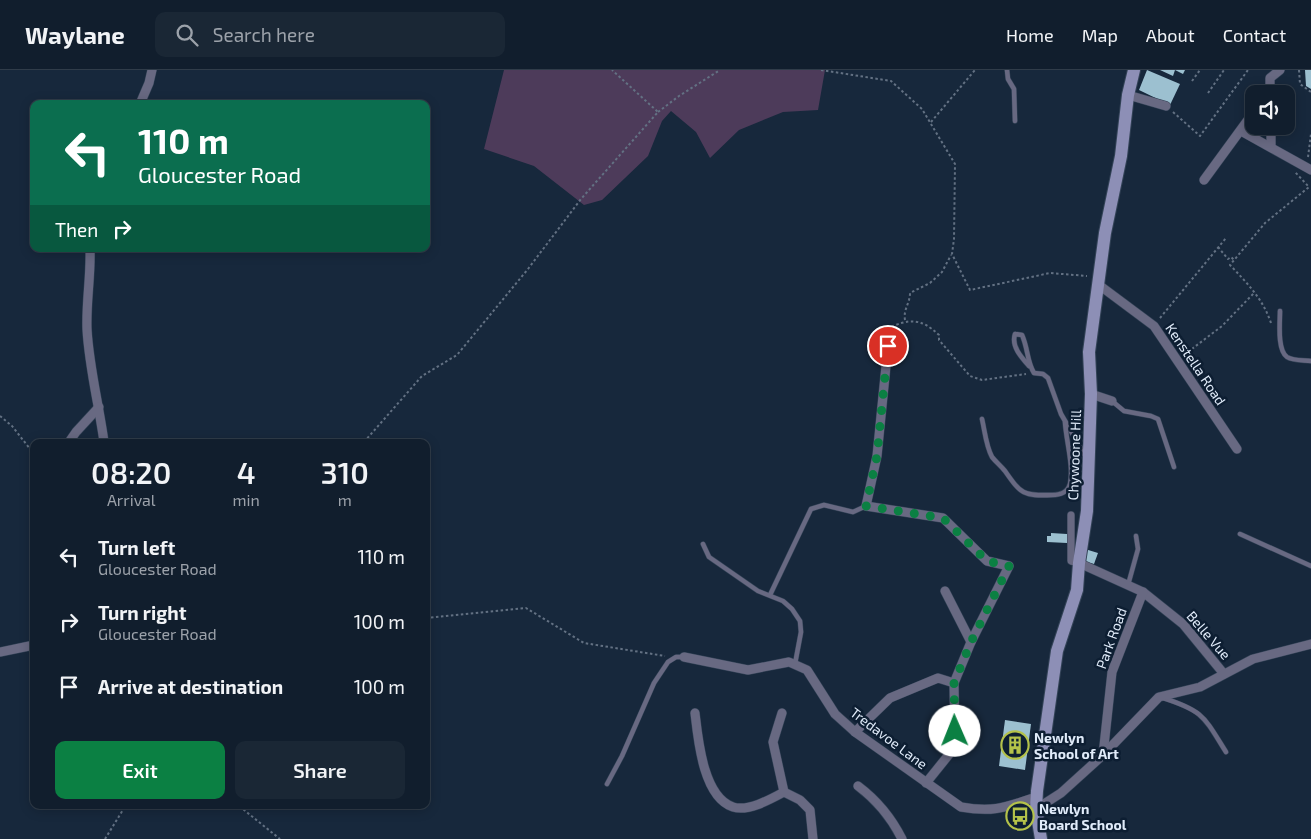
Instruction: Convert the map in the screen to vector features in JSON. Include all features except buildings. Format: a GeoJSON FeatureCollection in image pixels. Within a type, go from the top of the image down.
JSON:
{"type":"FeatureCollection","features":[{"type":"Feature","properties":{"kind":"main road","name":"Chywoone Hill"},"geometry":{"type":"LineString","coordinates":[[1040,839],[1036,803],[1057,651],[1077,590],[1087,511],[1090,394],[1089,352],[1105,234],[1121,156],[1128,95],[1134,70]]}},
{"type":"Feature","properties":{"kind":"street"},"geometry":{"type":"LineString","coordinates":[[142,100],[152,70]]}},
{"type":"Feature","properties":{"kind":"street"},"geometry":{"type":"LineString","coordinates":[[1270,85],[1270,78],[1280,70]]}},
{"type":"Feature","properties":{"kind":"street"},"geometry":{"type":"LineString","coordinates":[[1128,95],[1166,106]]}},
{"type":"Feature","properties":{"kind":"street"},"geometry":{"type":"LineString","coordinates":[[1204,180],[1245,125]]}},
{"type":"Feature","properties":{"kind":"street"},"geometry":{"type":"LineString","coordinates":[[1241,131],[1311,170]]}},
{"type":"Feature","properties":{"kind":"street"},"geometry":{"type":"LineString","coordinates":[[1270,135],[1271,148]]}},
{"type":"Feature","properties":{"kind":"street"},"geometry":{"type":"LineString","coordinates":[[90,252],[91,270],[87,327],[90,362],[104,439]]}},
{"type":"Feature","properties":{"kind":"street","name":"Kenstella Road"},"geometry":{"type":"LineString","coordinates":[[1099,281],[1154,326],[1237,449]]}},
{"type":"Feature","properties":{"kind":"street"},"geometry":{"type":"LineString","coordinates":[[888,346],[877,456],[866,506],[943,518],[987,561],[1009,566],[971,642],[954,683],[955,747],[926,782]]}},
{"type":"Feature","properties":{"kind":"street"},"geometry":{"type":"LineString","coordinates":[[1090,394],[1112,401]]}},
{"type":"Feature","properties":{"kind":"street"},"geometry":{"type":"LineString","coordinates":[[71,439],[99,407]]}},
{"type":"Feature","properties":{"kind":"street"},"geometry":{"type":"LineString","coordinates":[[1071,515],[1071,561],[1079,563]]}},
{"type":"Feature","properties":{"kind":"street","name":"Belle Vue"},"geometry":{"type":"LineString","coordinates":[[1079,563],[1143,592],[1183,624],[1224,674],[1253,659],[1311,644]]}},
{"type":"Feature","properties":{"kind":"street"},"geometry":{"type":"LineString","coordinates":[[945,591],[971,642]]}},
{"type":"Feature","properties":{"kind":"street","name":"Park Road"},"geometry":{"type":"LineString","coordinates":[[1103,755],[1112,672],[1143,592]]}},
{"type":"Feature","properties":{"kind":"street"},"geometry":{"type":"LineString","coordinates":[[0,652],[30,646]]}},
{"type":"Feature","properties":{"kind":"street"},"geometry":{"type":"LineString","coordinates":[[684,657],[748,670],[789,662],[794,665]]}},
{"type":"Feature","properties":{"kind":"street","name":"Tredavoe Lane"},"geometry":{"type":"LineString","coordinates":[[794,665],[806,670],[835,714],[855,732],[961,807],[981,811],[1036,803],[1061,793],[1103,755],[1159,697]]}},
{"type":"Feature","properties":{"kind":"street"},"geometry":{"type":"LineString","coordinates":[[1159,697],[1200,687],[1224,674]]}},
{"type":"Feature","properties":{"kind":"street"},"geometry":{"type":"LineString","coordinates":[[855,732],[890,698],[938,678],[954,683]]}},
{"type":"Feature","properties":{"kind":"street"},"geometry":{"type":"LineString","coordinates":[[695,713],[698,740],[706,776],[720,798],[733,807],[758,806],[784,792]]}},
{"type":"Feature","properties":{"kind":"street"},"geometry":{"type":"LineString","coordinates":[[782,713],[773,742],[784,792]]}},
{"type":"Feature","properties":{"kind":"street"},"geometry":{"type":"LineString","coordinates":[[858,786],[874,798],[893,821],[902,839]]}},
{"type":"Feature","properties":{"kind":"street"},"geometry":{"type":"LineString","coordinates":[[784,792],[800,800],[810,810],[813,839]]}},
{"type":"Feature","properties":{"kind":"lane"},"geometry":{"type":"LineString","coordinates":[[1007,70],[1008,79],[1014,88],[1015,121]]}},
{"type":"Feature","properties":{"kind":"lane"},"geometry":{"type":"LineString","coordinates":[[1280,311],[1280,336],[1282,349],[1285,354],[1288,358],[1311,360]]}},
{"type":"Feature","properties":{"kind":"lane"},"geometry":{"type":"LineString","coordinates":[[1029,366],[1026,344],[1022,335],[1015,334],[1014,343],[1021,358],[1034,373],[1043,374],[1048,378],[1065,422],[1089,462]]}},
{"type":"Feature","properties":{"kind":"lane"},"geometry":{"type":"LineString","coordinates":[[1112,401],[1124,410],[1158,419],[1174,468]]}},
{"type":"Feature","properties":{"kind":"lane"},"geometry":{"type":"LineString","coordinates":[[982,420],[992,457],[1012,482],[1023,492],[1041,496],[1058,495],[1066,492],[1070,486],[1071,477],[1065,422]]}},
{"type":"Feature","properties":{"kind":"lane"},"geometry":{"type":"LineString","coordinates":[[770,595],[811,509],[824,505],[853,512],[866,506]]}},
{"type":"Feature","properties":{"kind":"lane"},"geometry":{"type":"LineString","coordinates":[[1240,534],[1311,566]]}},
{"type":"Feature","properties":{"kind":"lane"},"geometry":{"type":"LineString","coordinates":[[1128,585],[1138,549],[1136,536]]}},
{"type":"Feature","properties":{"kind":"lane"},"geometry":{"type":"LineString","coordinates":[[703,544],[709,557],[758,591],[782,601],[792,609],[800,621],[801,632],[794,665]]}},
{"type":"Feature","properties":{"kind":"lane"},"geometry":{"type":"LineString","coordinates":[[607,784],[622,756],[654,683],[668,662],[684,657]]}},
{"type":"Feature","properties":{"kind":"lane"},"geometry":{"type":"LineString","coordinates":[[1159,697],[1197,711],[1212,728],[1226,752]]}},
{"type":"Feature","properties":{"kind":"path"},"geometry":{"type":"LineString","coordinates":[[612,70],[658,112]]}},
{"type":"Feature","properties":{"kind":"path"},"geometry":{"type":"LineString","coordinates":[[367,439],[422,376],[457,355],[581,199],[658,112],[720,70]]}},
{"type":"Feature","properties":{"kind":"path"},"geometry":{"type":"LineString","coordinates":[[820,70],[892,80],[922,108],[954,164],[954,239],[952,254],[942,272],[930,283],[910,293],[910,301],[904,314],[905,320]]}},
{"type":"Feature","properties":{"kind":"path"},"geometry":{"type":"LineString","coordinates":[[930,122],[975,70]]}},
{"type":"Feature","properties":{"kind":"path"},"geometry":{"type":"LineString","coordinates":[[1192,81],[1200,70]]}},
{"type":"Feature","properties":{"kind":"path"},"geometry":{"type":"LineString","coordinates":[[1208,93],[1224,70]]}},
{"type":"Feature","properties":{"kind":"path"},"geometry":{"type":"LineString","coordinates":[[1166,106],[1200,136],[1248,70]]}},
{"type":"Feature","properties":{"kind":"path"},"geometry":{"type":"LineString","coordinates":[[1299,70],[1300,84],[1311,92]]}},
{"type":"Feature","properties":{"kind":"path"},"geometry":{"type":"LineString","coordinates":[[1308,160],[1311,134]]}},
{"type":"Feature","properties":{"kind":"path"},"geometry":{"type":"LineString","coordinates":[[1271,323],[1266,307],[1230,265],[1265,224],[1284,206],[1309,187],[1290,167]]}},
{"type":"Feature","properties":{"kind":"path"},"geometry":{"type":"LineString","coordinates":[[1154,326],[1226,238]]}},
{"type":"Feature","properties":{"kind":"path"},"geometry":{"type":"LineString","coordinates":[[1218,247],[1228,259],[1231,257],[1234,260]]}},
{"type":"Feature","properties":{"kind":"path"},"geometry":{"type":"LineString","coordinates":[[952,254],[970,290],[1050,273],[1099,281]]}},
{"type":"Feature","properties":{"kind":"path"},"geometry":{"type":"LineString","coordinates":[[1178,359],[1222,326],[1255,292]]}},
{"type":"Feature","properties":{"kind":"path"},"geometry":{"type":"LineString","coordinates":[[888,346],[892,340],[887,329],[905,320],[928,324],[939,335],[940,340],[970,376],[982,380],[1034,373]]}},
{"type":"Feature","properties":{"kind":"path"},"geometry":{"type":"LineString","coordinates":[[0,416],[12,426],[30,449]]}},
{"type":"Feature","properties":{"kind":"path"},"geometry":{"type":"LineString","coordinates":[[430,618],[526,608],[584,644],[664,655],[672,660]]}},
{"type":"Feature","properties":{"kind":"path"},"geometry":{"type":"LineString","coordinates":[[105,839],[124,809]]}},
{"type":"Feature","properties":{"kind":"path"},"geometry":{"type":"LineString","coordinates":[[243,809],[280,839]]}},
{"type":"Feature","properties":{"kind":"shaded area"},"geometry":{"type":"Polygon","coordinates":[[[504,70],[825,70],[818,110],[783,112],[739,130],[710,158],[696,132],[671,111],[662,121],[648,156],[602,200],[584,205],[534,166],[484,149],[504,70]]]}},
{"type":"Feature","properties":{"kind":"place","name":"Newlyn School of Art"},"geometry":{"type":"Point","coordinates":[1015,745]}},
{"type":"Feature","properties":{"kind":"place","name":"Newlyn Board School"},"geometry":{"type":"Point","coordinates":[1020,816]}},
{"type":"Feature","properties":{"kind":"route"},"geometry":{"type":"LineString","coordinates":[[888,346],[877,456],[866,506],[943,518],[987,561],[1009,566],[971,642],[954,683],[955,731]]}}]}
